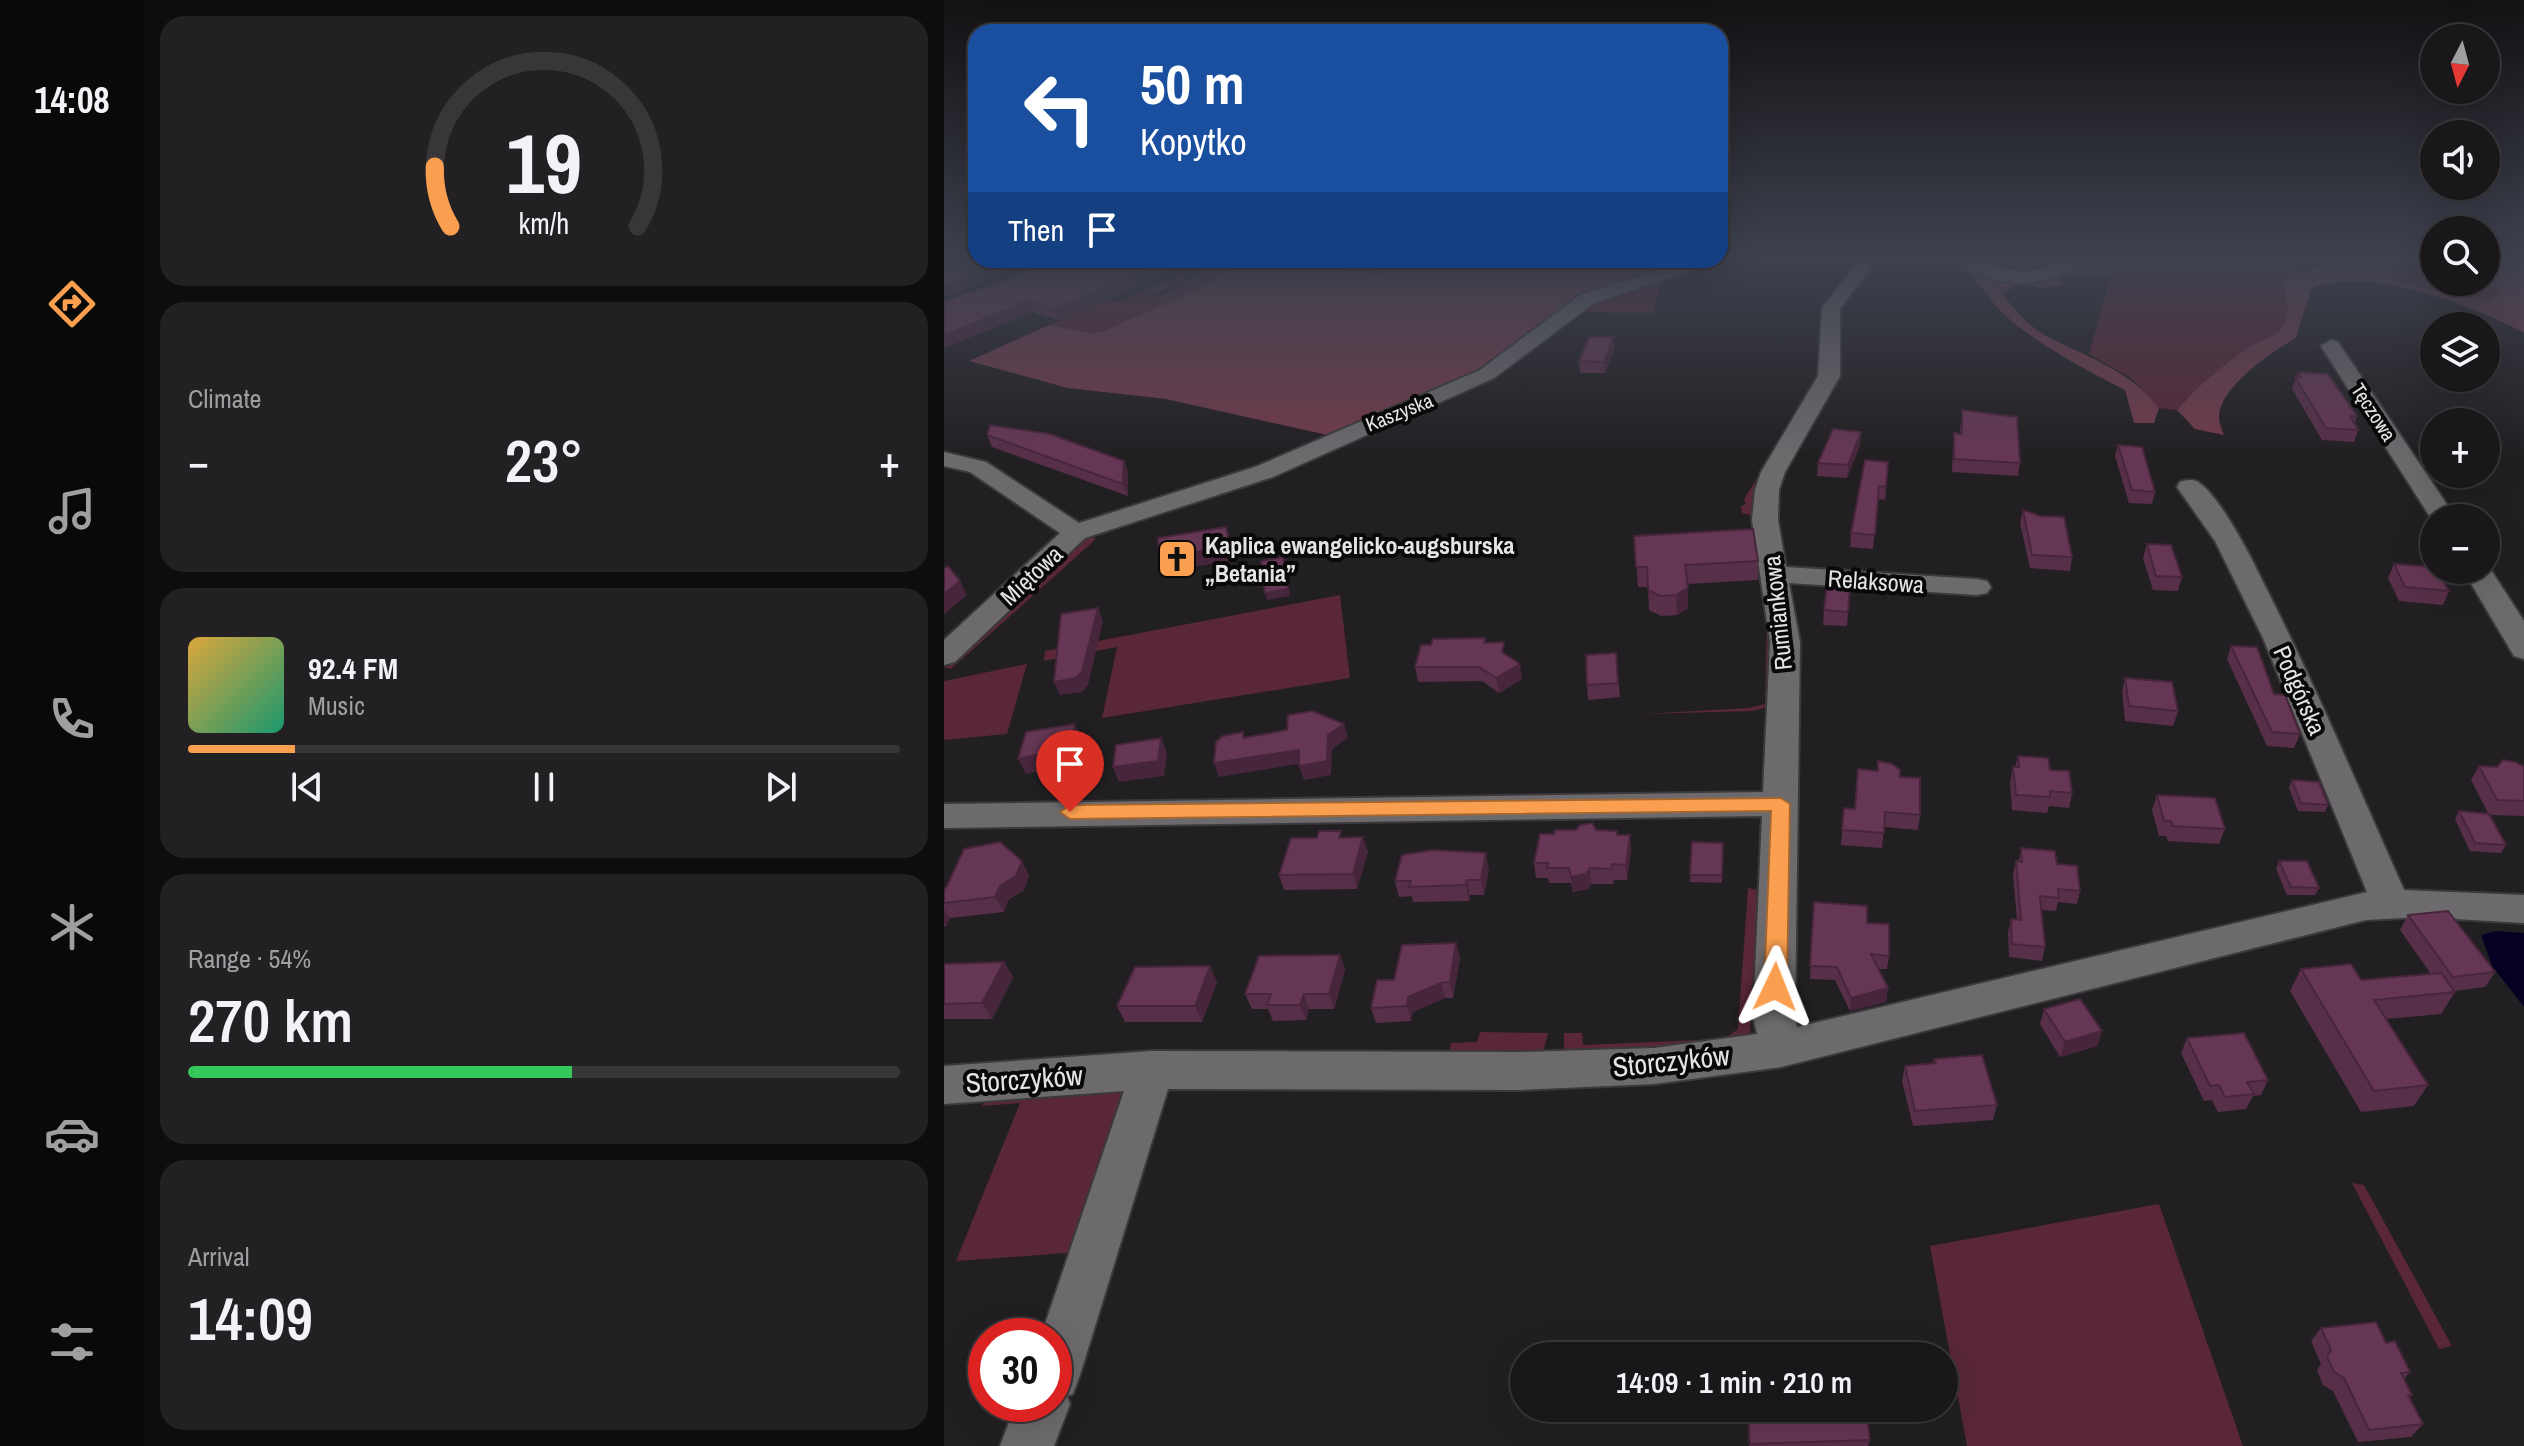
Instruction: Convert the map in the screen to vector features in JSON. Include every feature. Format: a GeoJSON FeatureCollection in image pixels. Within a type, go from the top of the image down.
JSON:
{"type":"FeatureCollection","features":[{"type":"Feature","properties":{"kind":"street","name":"Kaszyska"},"geometry":{"type":"LineString","coordinates":[[1076,532],[1264,472],[1494,370],[1555,323]]}},
{"type":"Feature","properties":{"kind":"street","name":"Rumiankowa"},"geometry":{"type":"LineString","coordinates":[[1781,1049],[1774,1017],[1785,642],[1765,520],[1767,490],[1773,472],[1829,376],[1831,323]]}},
{"type":"Feature","properties":{"kind":"street","name":"Tęczowa"},"geometry":{"type":"LineString","coordinates":[[2331,346],[2434,504]]}},
{"type":"Feature","properties":{"kind":"street","name":"Miętowa"},"geometry":{"type":"LineString","coordinates":[[944,459],[978,467],[1076,532],[944,656]]}},
{"type":"Feature","properties":{"kind":"street","name":"Podgórska"},"geometry":{"type":"LineString","coordinates":[[2189,487],[2204,502],[2230,541],[2264,609],[2298,681],[2391,903]]}},
{"type":"Feature","properties":{"kind":"street","name":"Relaksowa"},"geometry":{"type":"LineString","coordinates":[[1775,574],[1977,587]]}},
{"type":"Feature","properties":{"kind":"street"},"geometry":{"type":"LineString","coordinates":[[2486,584],[2524,650]]}},
{"type":"Feature","properties":{"kind":"street"},"geometry":{"type":"LineString","coordinates":[[944,816],[1781,804]]}},
{"type":"Feature","properties":{"kind":"street"},"geometry":{"type":"LineString","coordinates":[[2391,903],[2524,909]]}},
{"type":"Feature","properties":{"kind":"street","name":"Storczyków"},"geometry":{"type":"LineString","coordinates":[[944,1085],[1152,1070],[1521,1071],[1654,1066],[1781,1049],[2366,906],[2391,903]]}},
{"type":"Feature","properties":{"kind":"street"},"geometry":{"type":"LineString","coordinates":[[1072,1319],[1152,1070]]}},
{"type":"Feature","properties":{"kind":"street"},"geometry":{"type":"LineString","coordinates":[[1027,1446],[1036,1422]]}},
{"type":"Feature","properties":{"kind":"shaded area"},"geometry":{"type":"Polygon","coordinates":[[[1052,323],[1120,323],[1092,333],[1049,325],[1052,323]]]}},
{"type":"Feature","properties":{"kind":"shaded area"},"geometry":{"type":"Polygon","coordinates":[[[1120,323],[1554,323],[1498,364],[1332,436],[1166,399],[1068,388],[969,361],[1049,325],[1092,333],[1120,323]]]}},
{"type":"Feature","properties":{"kind":"shaded area"},"geometry":{"type":"Polygon","coordinates":[[[2015,323],[2030,323],[2120,373],[2147,394],[2159,408],[2154,423],[2134,423],[2125,390],[2064,357],[2015,323]]]}},
{"type":"Feature","properties":{"kind":"shaded area"},"geometry":{"type":"Polygon","coordinates":[[[2098,323],[2285,323],[2272,336],[2229,361],[2177,410],[2159,408],[2131,378],[2089,354],[2098,323]]]}},
{"type":"Feature","properties":{"kind":"shaded area"},"geometry":{"type":"Polygon","coordinates":[[[2285,323],[2300,323],[2296,338],[2249,371],[2228,394],[2219,417],[2224,435],[2195,429],[2177,410],[2229,361],[2281,329],[2285,323]]]}},
{"type":"Feature","properties":{"kind":"shaded area"},"geometry":{"type":"Polygon","coordinates":[[[2506,323],[2524,323],[2524,333],[2506,323]]]}},
{"type":"Feature","properties":{"kind":"shaded area"},"geometry":{"type":"Polygon","coordinates":[[[1780,442],[1768,467],[1778,642],[1767,707],[1753,711],[1643,714],[1749,708],[1765,704],[1768,575],[1750,515],[1742,513],[1741,506],[1746,504],[1744,499],[1780,442]]]}},
{"type":"Feature","properties":{"kind":"shaded area"},"geometry":{"type":"Polygon","coordinates":[[[1088,536],[1096,539],[951,669],[944,667],[981,628],[1080,539],[1088,536]]]}},
{"type":"Feature","properties":{"kind":"shaded area"},"geometry":{"type":"Polygon","coordinates":[[[1340,595],[1350,678],[1102,718],[1117,647],[1044,661],[1045,651],[1340,595]]]}},
{"type":"Feature","properties":{"kind":"shaded area"},"geometry":{"type":"Polygon","coordinates":[[[1027,664],[1007,734],[944,740],[944,681],[1027,664]]]}},
{"type":"Feature","properties":{"kind":"shaded area"},"geometry":{"type":"Polygon","coordinates":[[[1748,888],[1758,890],[1750,1035],[1741,1045],[1564,1056],[1564,1033],[1582,1033],[1583,1045],[1725,1039],[1738,1029],[1748,888]]]}},
{"type":"Feature","properties":{"kind":"shaded area"},"geometry":{"type":"Polygon","coordinates":[[[2496,931],[2524,933],[2524,1007],[2492,966],[2481,935],[2496,931]]]}},
{"type":"Feature","properties":{"kind":"shaded area"},"geometry":{"type":"Polygon","coordinates":[[[1480,1032],[1548,1033],[1542,1056],[1448,1055],[1451,1043],[1477,1042],[1480,1032]]]}},
{"type":"Feature","properties":{"kind":"shaded area"},"geometry":{"type":"Polygon","coordinates":[[[1129,1087],[1080,1252],[956,1261],[1020,1103],[981,1106],[992,1097],[1129,1087]]]}},
{"type":"Feature","properties":{"kind":"shaded area"},"geometry":{"type":"Polygon","coordinates":[[[2352,1183],[2364,1185],[2452,1346],[2439,1349],[2352,1183]]]}},
{"type":"Feature","properties":{"kind":"shaded area"},"geometry":{"type":"Polygon","coordinates":[[[2159,1204],[2243,1446],[1967,1446],[1958,1397],[1958,1342],[1948,1342],[1930,1246],[2159,1204]]]}},
{"type":"Feature","properties":{"kind":"building"},"geometry":{"type":"Polygon","coordinates":[[[944,323],[972,323],[944,335],[944,323]]]}},
{"type":"Feature","properties":{"kind":"building"},"geometry":{"type":"Polygon","coordinates":[[[1589,337],[1613,337],[1604,362],[1579,361],[1589,337]]]}},
{"type":"Feature","properties":{"kind":"building"},"geometry":{"type":"Polygon","coordinates":[[[2298,372],[2328,374],[2357,416],[2350,416],[2358,430],[2326,428],[2295,377],[2301,378],[2298,372]]]}},
{"type":"Feature","properties":{"kind":"building"},"geometry":{"type":"Polygon","coordinates":[[[1962,410],[2017,417],[2020,463],[1954,459],[1954,433],[1962,434],[1962,410]]]}},
{"type":"Feature","properties":{"kind":"building"},"geometry":{"type":"Polygon","coordinates":[[[990,425],[1050,434],[1124,461],[1123,484],[987,435],[990,425]]]}},
{"type":"Feature","properties":{"kind":"building"},"geometry":{"type":"Polygon","coordinates":[[[1833,429],[1861,432],[1848,465],[1818,463],[1833,429]]]}},
{"type":"Feature","properties":{"kind":"building"},"geometry":{"type":"Polygon","coordinates":[[[2118,445],[2142,447],[2155,492],[2132,490],[2118,445]]]}},
{"type":"Feature","properties":{"kind":"building"},"geometry":{"type":"Polygon","coordinates":[[[1865,460],[1888,462],[1886,487],[1879,486],[1875,535],[1851,533],[1865,460]]]}},
{"type":"Feature","properties":{"kind":"building"},"geometry":{"type":"Polygon","coordinates":[[[2023,510],[2040,516],[2064,517],[2072,557],[2032,555],[2023,510]]]}},
{"type":"Feature","properties":{"kind":"building"},"geometry":{"type":"Polygon","coordinates":[[[1226,527],[1230,546],[1159,558],[1158,538],[1226,527]]]}},
{"type":"Feature","properties":{"kind":"building"},"geometry":{"type":"Polygon","coordinates":[[[1753,529],[1758,561],[1685,565],[1688,588],[1676,595],[1660,596],[1648,590],[1647,567],[1636,567],[1634,536],[1753,529]]]}},
{"type":"Feature","properties":{"kind":"building"},"geometry":{"type":"Polygon","coordinates":[[[2147,544],[2171,545],[2182,577],[2156,576],[2147,544]]]}},
{"type":"Feature","properties":{"kind":"building"},"geometry":{"type":"Polygon","coordinates":[[[1283,557],[1288,589],[1265,593],[1261,561],[1283,557]]]}},
{"type":"Feature","properties":{"kind":"building"},"geometry":{"type":"Polygon","coordinates":[[[2394,564],[2420,566],[2420,584],[2445,584],[2449,591],[2405,587],[2394,564]]]}},
{"type":"Feature","properties":{"kind":"building"},"geometry":{"type":"Polygon","coordinates":[[[948,566],[960,581],[944,594],[944,569],[948,566]]]}},
{"type":"Feature","properties":{"kind":"building"},"geometry":{"type":"Polygon","coordinates":[[[1827,586],[1850,588],[1848,612],[1824,610],[1827,586]]]}},
{"type":"Feature","properties":{"kind":"building"},"geometry":{"type":"Polygon","coordinates":[[[1098,608],[1082,672],[1076,678],[1054,682],[1061,614],[1098,608]]]}},
{"type":"Feature","properties":{"kind":"building"},"geometry":{"type":"Polygon","coordinates":[[[1485,638],[1484,643],[1504,642],[1502,652],[1520,664],[1496,678],[1479,667],[1415,667],[1421,645],[1431,645],[1433,639],[1485,638]]]}},
{"type":"Feature","properties":{"kind":"building"},"geometry":{"type":"Polygon","coordinates":[[[2231,646],[2257,647],[2274,694],[2285,695],[2300,734],[2272,732],[2231,646]]]}},
{"type":"Feature","properties":{"kind":"building"},"geometry":{"type":"Polygon","coordinates":[[[1616,653],[1618,683],[1587,685],[1586,655],[1616,653]]]}},
{"type":"Feature","properties":{"kind":"building"},"geometry":{"type":"Polygon","coordinates":[[[2125,678],[2172,682],[2178,711],[2129,706],[2125,678]]]}},
{"type":"Feature","properties":{"kind":"building"},"geometry":{"type":"Polygon","coordinates":[[[1312,711],[1344,724],[1328,735],[1327,761],[1299,766],[1299,750],[1214,763],[1216,742],[1223,736],[1243,732],[1243,738],[1287,730],[1288,715],[1312,711]]]}},
{"type":"Feature","properties":{"kind":"building"},"geometry":{"type":"Polygon","coordinates":[[[1075,724],[1070,747],[1018,759],[1026,732],[1075,724]]]}},
{"type":"Feature","properties":{"kind":"building"},"geometry":{"type":"Polygon","coordinates":[[[1161,738],[1158,761],[1113,767],[1116,745],[1161,738]]]}},
{"type":"Feature","properties":{"kind":"building"},"geometry":{"type":"Polygon","coordinates":[[[2018,756],[2048,758],[2050,770],[2069,771],[2072,793],[2050,791],[2050,797],[2016,795],[2013,767],[2019,767],[2018,756]]]}},
{"type":"Feature","properties":{"kind":"building"},"geometry":{"type":"Polygon","coordinates":[[[2503,760],[2524,767],[2524,801],[2497,800],[2479,766],[2497,767],[2503,760]]]}},
{"type":"Feature","properties":{"kind":"building"},"geometry":{"type":"Polygon","coordinates":[[[1878,761],[1892,764],[1900,770],[1900,777],[1920,778],[1920,815],[1885,812],[1884,833],[1842,830],[1844,808],[1855,809],[1858,769],[1878,771],[1878,761]]]}},
{"type":"Feature","properties":{"kind":"building"},"geometry":{"type":"Polygon","coordinates":[[[2292,780],[2319,782],[2328,805],[2301,803],[2292,780]]]}},
{"type":"Feature","properties":{"kind":"building"},"geometry":{"type":"Polygon","coordinates":[[[2157,795],[2215,798],[2225,829],[2173,826],[2171,821],[2164,821],[2157,795]]]}},
{"type":"Feature","properties":{"kind":"building"},"geometry":{"type":"Polygon","coordinates":[[[2459,811],[2489,814],[2506,845],[2475,843],[2459,811]]]}},
{"type":"Feature","properties":{"kind":"building"},"geometry":{"type":"Polygon","coordinates":[[[1592,823],[1596,830],[1630,835],[1626,865],[1612,864],[1611,869],[1590,868],[1586,874],[1571,877],[1569,868],[1547,868],[1548,863],[1534,863],[1540,834],[1576,830],[1580,825],[1592,823]]]}},
{"type":"Feature","properties":{"kind":"building"},"geometry":{"type":"Polygon","coordinates":[[[1319,831],[1341,831],[1339,838],[1363,837],[1353,874],[1279,875],[1291,838],[1317,838],[1319,831]]]}},
{"type":"Feature","properties":{"kind":"building"},"geometry":{"type":"Polygon","coordinates":[[[1000,842],[1022,861],[1016,876],[1000,886],[995,897],[944,903],[944,888],[964,849],[1000,842]]]}},
{"type":"Feature","properties":{"kind":"building"},"geometry":{"type":"Polygon","coordinates":[[[1692,842],[1723,843],[1722,875],[1690,875],[1692,842]]]}},
{"type":"Feature","properties":{"kind":"building"},"geometry":{"type":"Polygon","coordinates":[[[2021,848],[2055,851],[2057,864],[2077,866],[2080,891],[2058,889],[2059,898],[2040,896],[2045,947],[2012,944],[2011,919],[2021,920],[2016,861],[2022,862],[2021,848]]]}},
{"type":"Feature","properties":{"kind":"building"},"geometry":{"type":"Polygon","coordinates":[[[1433,850],[1486,853],[1481,880],[1467,880],[1466,885],[1409,887],[1411,881],[1395,881],[1402,855],[1433,850]]]}},
{"type":"Feature","properties":{"kind":"building"},"geometry":{"type":"Polygon","coordinates":[[[2279,861],[2307,861],[2319,888],[2291,887],[2279,861]]]}},
{"type":"Feature","properties":{"kind":"building"},"geometry":{"type":"Polygon","coordinates":[[[1814,902],[1867,906],[1867,923],[1889,924],[1889,956],[1871,954],[1888,988],[1851,998],[1837,967],[1810,966],[1814,902]]]}},
{"type":"Feature","properties":{"kind":"building"},"geometry":{"type":"Polygon","coordinates":[[[2448,911],[2495,972],[2453,977],[2408,915],[2448,911]]]}},
{"type":"Feature","properties":{"kind":"building"},"geometry":{"type":"Polygon","coordinates":[[[1456,943],[1450,982],[1408,997],[1407,1006],[1371,1008],[1377,980],[1394,980],[1402,945],[1456,943]]]}},
{"type":"Feature","properties":{"kind":"building"},"geometry":{"type":"Polygon","coordinates":[[[1340,955],[1329,994],[1304,994],[1300,1005],[1267,1005],[1271,994],[1245,994],[1259,956],[1340,955]]]}},
{"type":"Feature","properties":{"kind":"building"},"geometry":{"type":"Polygon","coordinates":[[[1004,962],[982,1003],[944,1004],[944,964],[1004,962]]]}},
{"type":"Feature","properties":{"kind":"building"},"geometry":{"type":"Polygon","coordinates":[[[2351,964],[2361,980],[2441,973],[2455,992],[2374,1000],[2428,1085],[2374,1091],[2301,969],[2351,964]]]}},
{"type":"Feature","properties":{"kind":"building"},"geometry":{"type":"Polygon","coordinates":[[[1210,966],[1195,1006],[1117,1006],[1135,967],[1210,966]]]}},
{"type":"Feature","properties":{"kind":"building"},"geometry":{"type":"Polygon","coordinates":[[[2080,999],[2102,1031],[2065,1042],[2044,1009],[2080,999]]]}},
{"type":"Feature","properties":{"kind":"building"},"geometry":{"type":"Polygon","coordinates":[[[2244,1033],[2268,1080],[2247,1082],[2254,1094],[2225,1097],[2219,1085],[2210,1086],[2187,1038],[2244,1033]]]}},
{"type":"Feature","properties":{"kind":"building"},"geometry":{"type":"Polygon","coordinates":[[[1982,1055],[1997,1105],[1915,1111],[1905,1066],[1936,1063],[1934,1059],[1982,1055]]]}},
{"type":"Feature","properties":{"kind":"building"},"geometry":{"type":"Polygon","coordinates":[[[2376,1322],[2386,1343],[2395,1341],[2410,1372],[2401,1373],[2423,1424],[2369,1430],[2344,1378],[2334,1372],[2327,1357],[2331,1350],[2321,1328],[2376,1322]]]}},
{"type":"Feature","properties":{"kind":"building"},"geometry":{"type":"Polygon","coordinates":[[[1749,1422],[1868,1422],[1870,1440],[1750,1444],[1749,1422]]]}},
{"type":"Feature","properties":{"kind":"place","name":"Kaplica ewangelicko-augsburska „Betania”"},"geometry":{"type":"Point","coordinates":[1177,559]}},
{"type":"Feature","properties":{"kind":"route"},"geometry":{"type":"LineString","coordinates":[[1070,812],[1781,804],[1775,987]]}}]}
